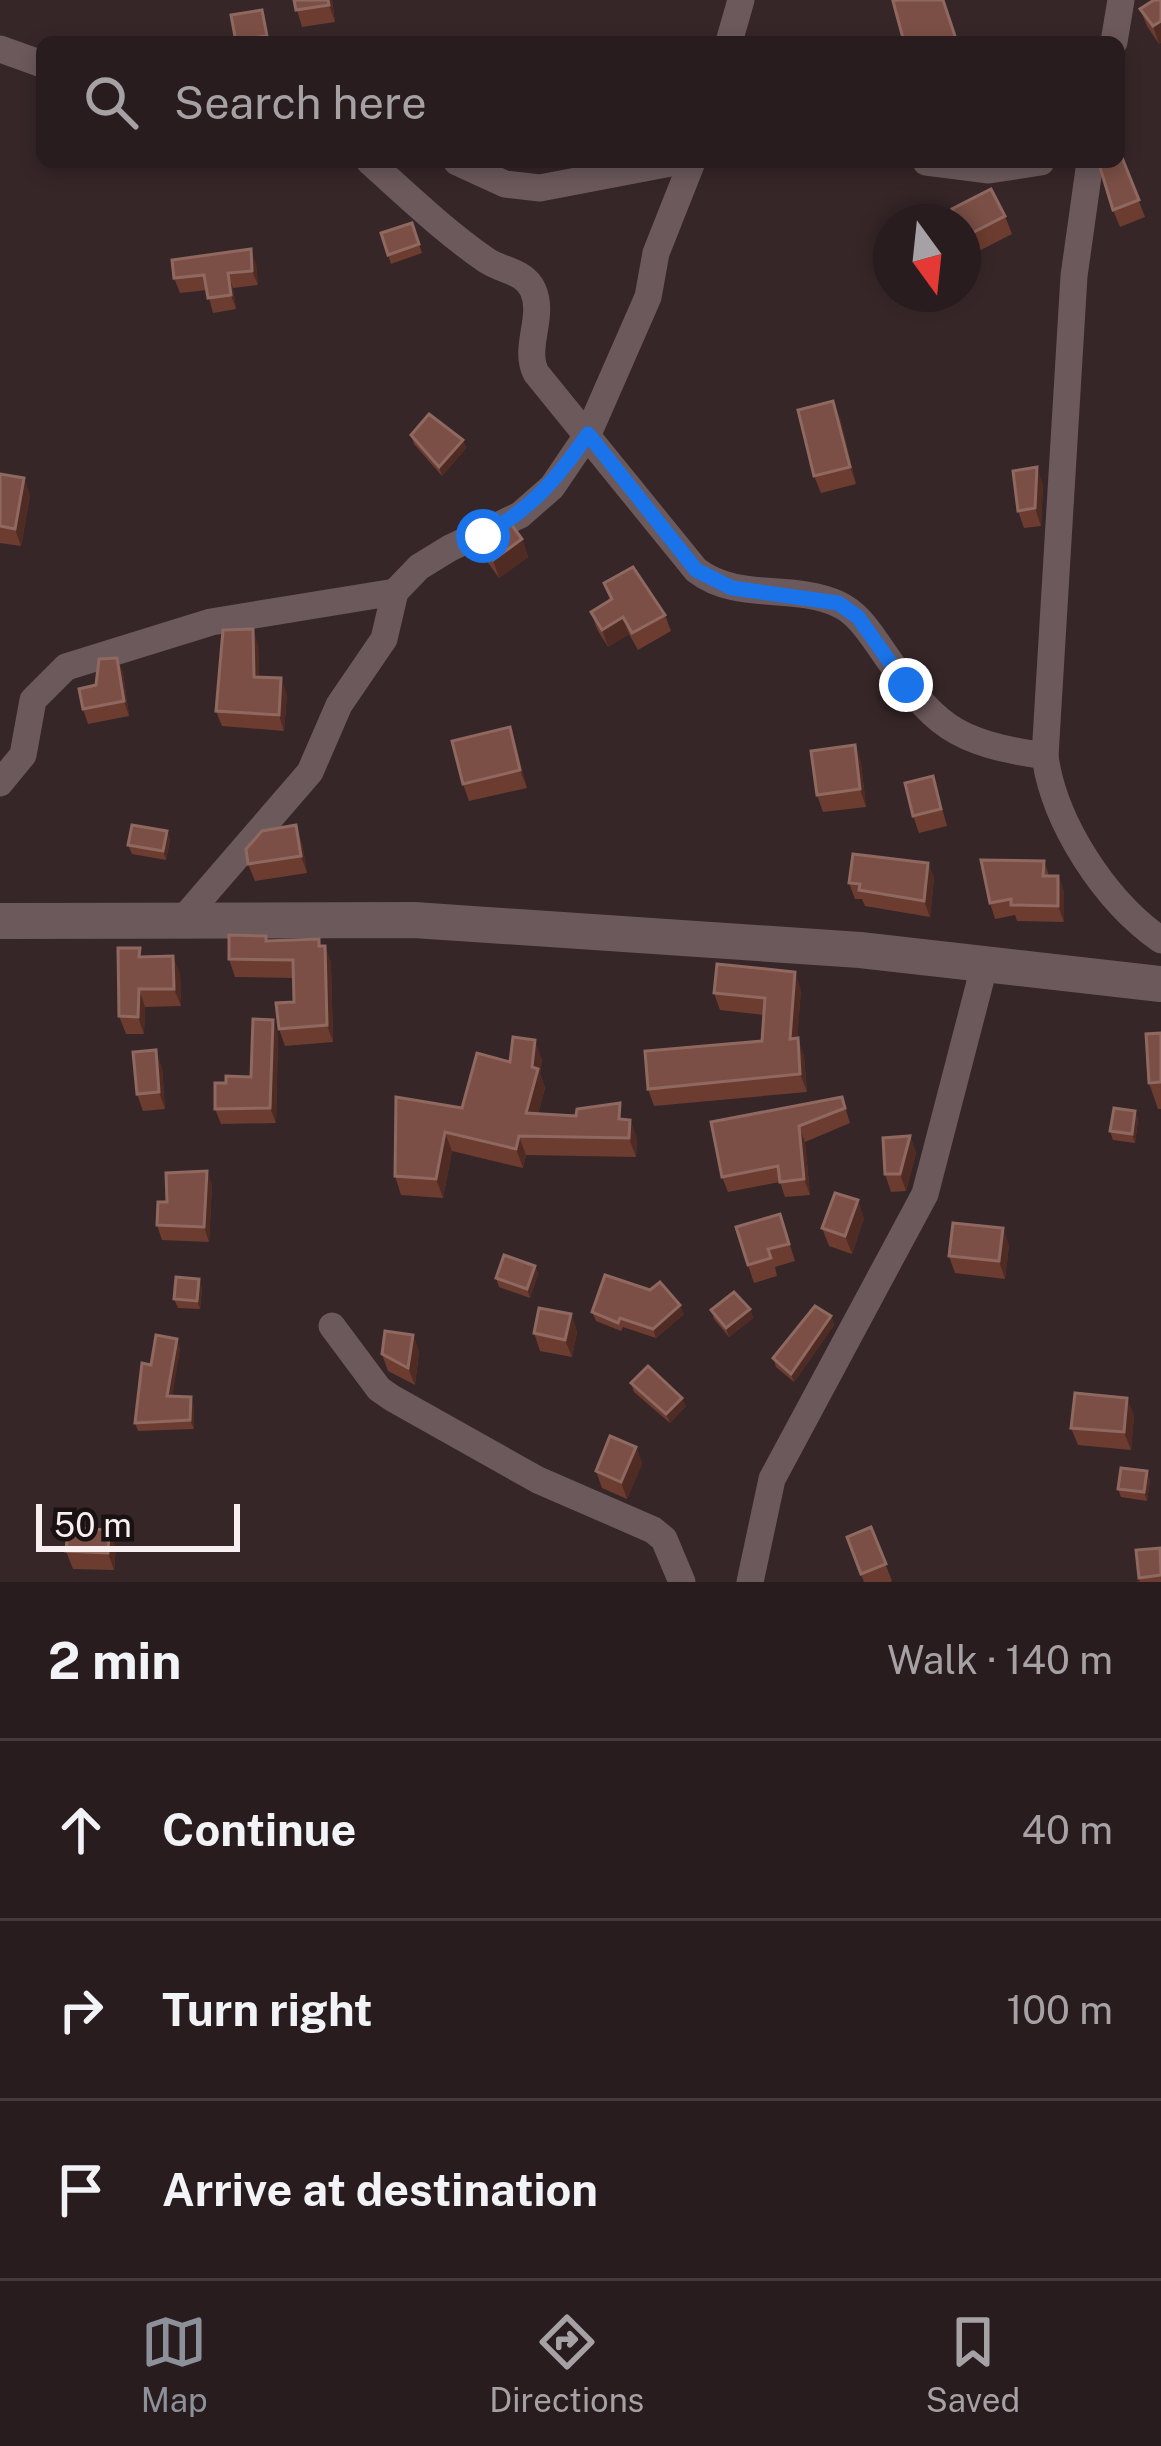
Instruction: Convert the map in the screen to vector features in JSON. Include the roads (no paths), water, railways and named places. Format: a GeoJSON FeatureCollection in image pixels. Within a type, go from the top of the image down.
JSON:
{"type":"FeatureCollection","features":[{"type":"Feature","properties":{"kind":"street"},"geometry":{"type":"LineString","coordinates":[[731,36],[740,0]]}},
{"type":"Feature","properties":{"kind":"street"},"geometry":{"type":"LineString","coordinates":[[1115,36],[1120,0]]}},
{"type":"Feature","properties":{"kind":"street"},"geometry":{"type":"LineString","coordinates":[[0,49],[36,62]]}},
{"type":"Feature","properties":{"kind":"street"},"geometry":{"type":"LineString","coordinates":[[376,168],[439,228],[490,263],[525,277],[537,313],[530,361],[696,570],[712,582],[838,603],[858,617],[906,685],[956,734],[985,747],[1045,756]]}},
{"type":"Feature","properties":{"kind":"street"},"geometry":{"type":"LineString","coordinates":[[471,168],[505,184],[540,188],[645,168]]}},
{"type":"Feature","properties":{"kind":"street"},"geometry":{"type":"LineString","coordinates":[[184,918],[310,772],[339,705],[384,639],[394,592],[418,567],[520,515],[552,487],[588,434],[648,297],[656,253],[690,168]]}},
{"type":"Feature","properties":{"kind":"street"},"geometry":{"type":"LineString","coordinates":[[1089,168],[1074,276],[1045,756],[1050,791],[1104,884],[1161,940]]}},
{"type":"Feature","properties":{"kind":"street"},"geometry":{"type":"LineString","coordinates":[[0,783],[23,754],[33,700],[66,668],[211,622],[394,592]]}},
{"type":"Feature","properties":{"kind":"street"},"geometry":{"type":"LineString","coordinates":[[0,920],[414,920],[860,950],[1161,984]]}},
{"type":"Feature","properties":{"kind":"street"},"geometry":{"type":"LineString","coordinates":[[750,1582],[772,1479],[911,1229],[925,1194],[984,967]]}},
{"type":"Feature","properties":{"kind":"street"},"geometry":{"type":"LineString","coordinates":[[332,1326],[379,1389],[392,1398],[538,1480],[653,1530],[664,1539],[682,1582]]}}]}
